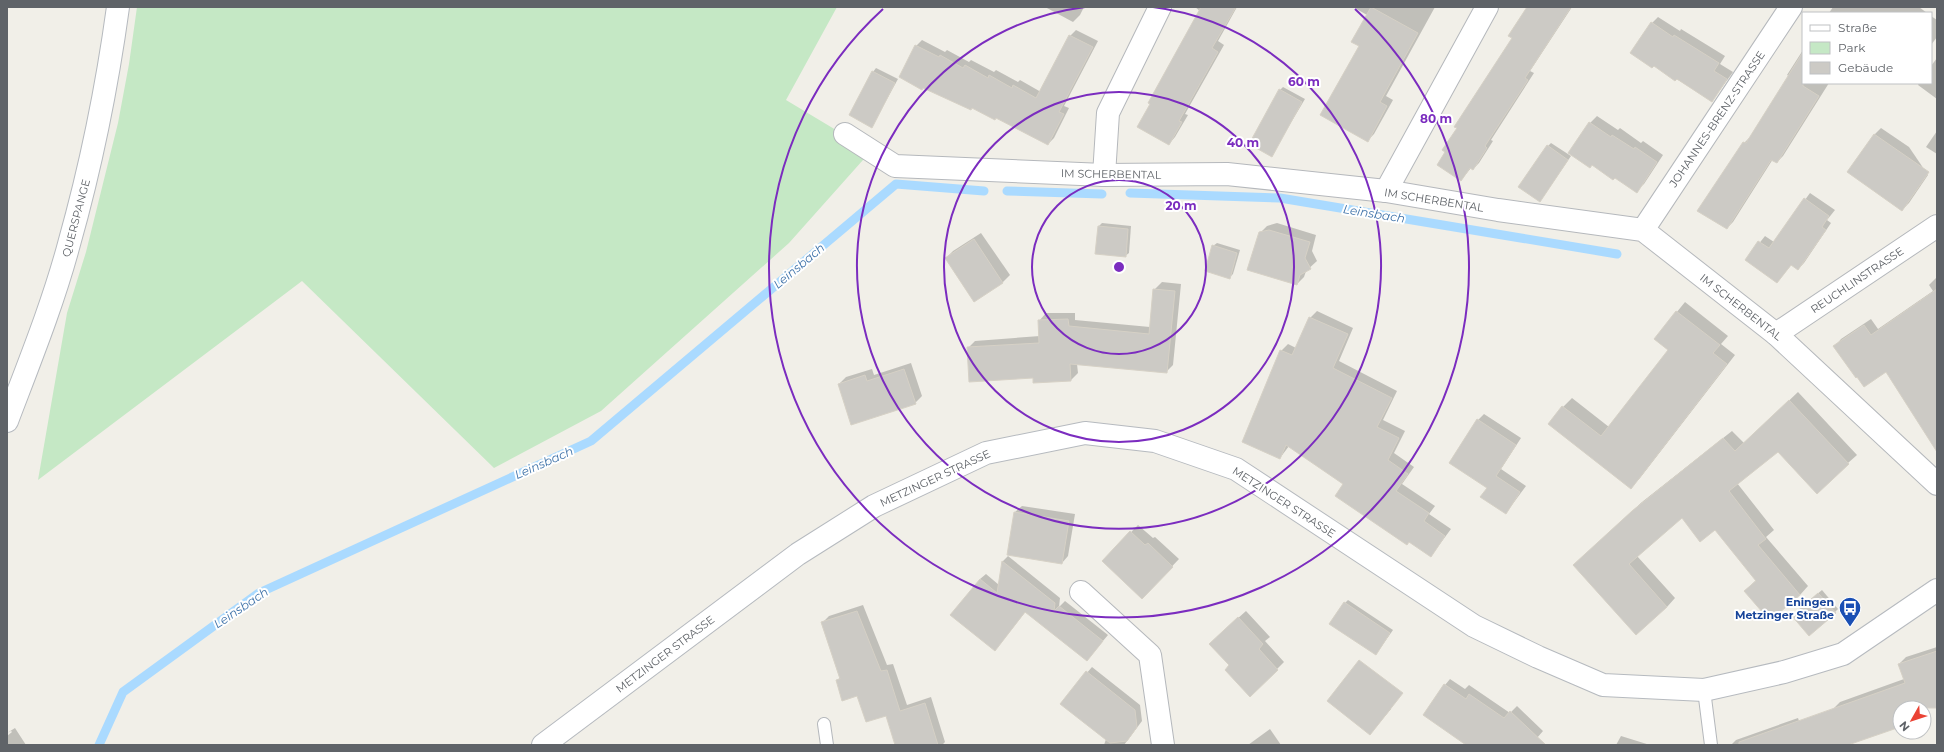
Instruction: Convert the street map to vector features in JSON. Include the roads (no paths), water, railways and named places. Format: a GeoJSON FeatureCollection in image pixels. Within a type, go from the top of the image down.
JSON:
{"type":"FeatureCollection","features":[{"type":"Feature","properties":{"kind":"street","name":"QUERSPANGE"},"geometry":{"type":"LineString","coordinates":[[7,421],[69,246],[98,130],[110,65],[118,7]]}},
{"type":"Feature","properties":{"kind":"street"},"geometry":{"type":"LineString","coordinates":[[1104,175],[1108,113],[1160,7]]}},
{"type":"Feature","properties":{"kind":"street"},"geometry":{"type":"LineString","coordinates":[[1386,191],[1487,7]]}},
{"type":"Feature","properties":{"kind":"street","name":"JOHANNES-BRENZ-STRASSE"},"geometry":{"type":"LineString","coordinates":[[1643,230],[1791,7]]}},
{"type":"Feature","properties":{"kind":"street","name":"IM SCHERBENTAL"},"geometry":{"type":"LineString","coordinates":[[845,134],[895,166],[1104,175],[1227,174],[1386,191],[1498,210],[1643,230],[1776,334],[1937,484]]}},
{"type":"Feature","properties":{"kind":"street","name":"REUCHLINSTRASSE"},"geometry":{"type":"LineString","coordinates":[[1776,334],[1937,226]]}},
{"type":"Feature","properties":{"kind":"street","name":"METZINGER STRASSE"},"geometry":{"type":"LineString","coordinates":[[543,745],[798,554],[874,506],[986,453],[1084,433],[1155,441],[1236,469],[1474,626],[1560,666],[1603,684],[1704,690],[1784,672],[1843,654],[1937,590]]}},
{"type":"Feature","properties":{"kind":"street"},"geometry":{"type":"LineString","coordinates":[[1081,592],[1150,655],[1163,745]]}},
{"type":"Feature","properties":{"kind":"lane"},"geometry":{"type":"LineString","coordinates":[[1704,690],[1711,745]]}},
{"type":"Feature","properties":{"kind":"lane"},"geometry":{"type":"LineString","coordinates":[[824,724],[827,745]]}},
{"type":"Feature","properties":{"kind":"waterway","name":"Leinsbach"},"geometry":{"type":"LineString","coordinates":[[99,745],[123,692],[259,593],[591,441],[896,184],[984,191]]}},
{"type":"Feature","properties":{"kind":"waterway","name":"Leinsbach"},"geometry":{"type":"LineString","coordinates":[[1007,191],[1102,194]]}},
{"type":"Feature","properties":{"kind":"waterway","name":"Leinsbach"},"geometry":{"type":"LineString","coordinates":[[1130,193],[1280,198],[1617,254]]}},
{"type":"Feature","properties":{"kind":"place","name":"Eningen Metzinger Straße"},"geometry":{"type":"Point","coordinates":[1850,628]}}]}
